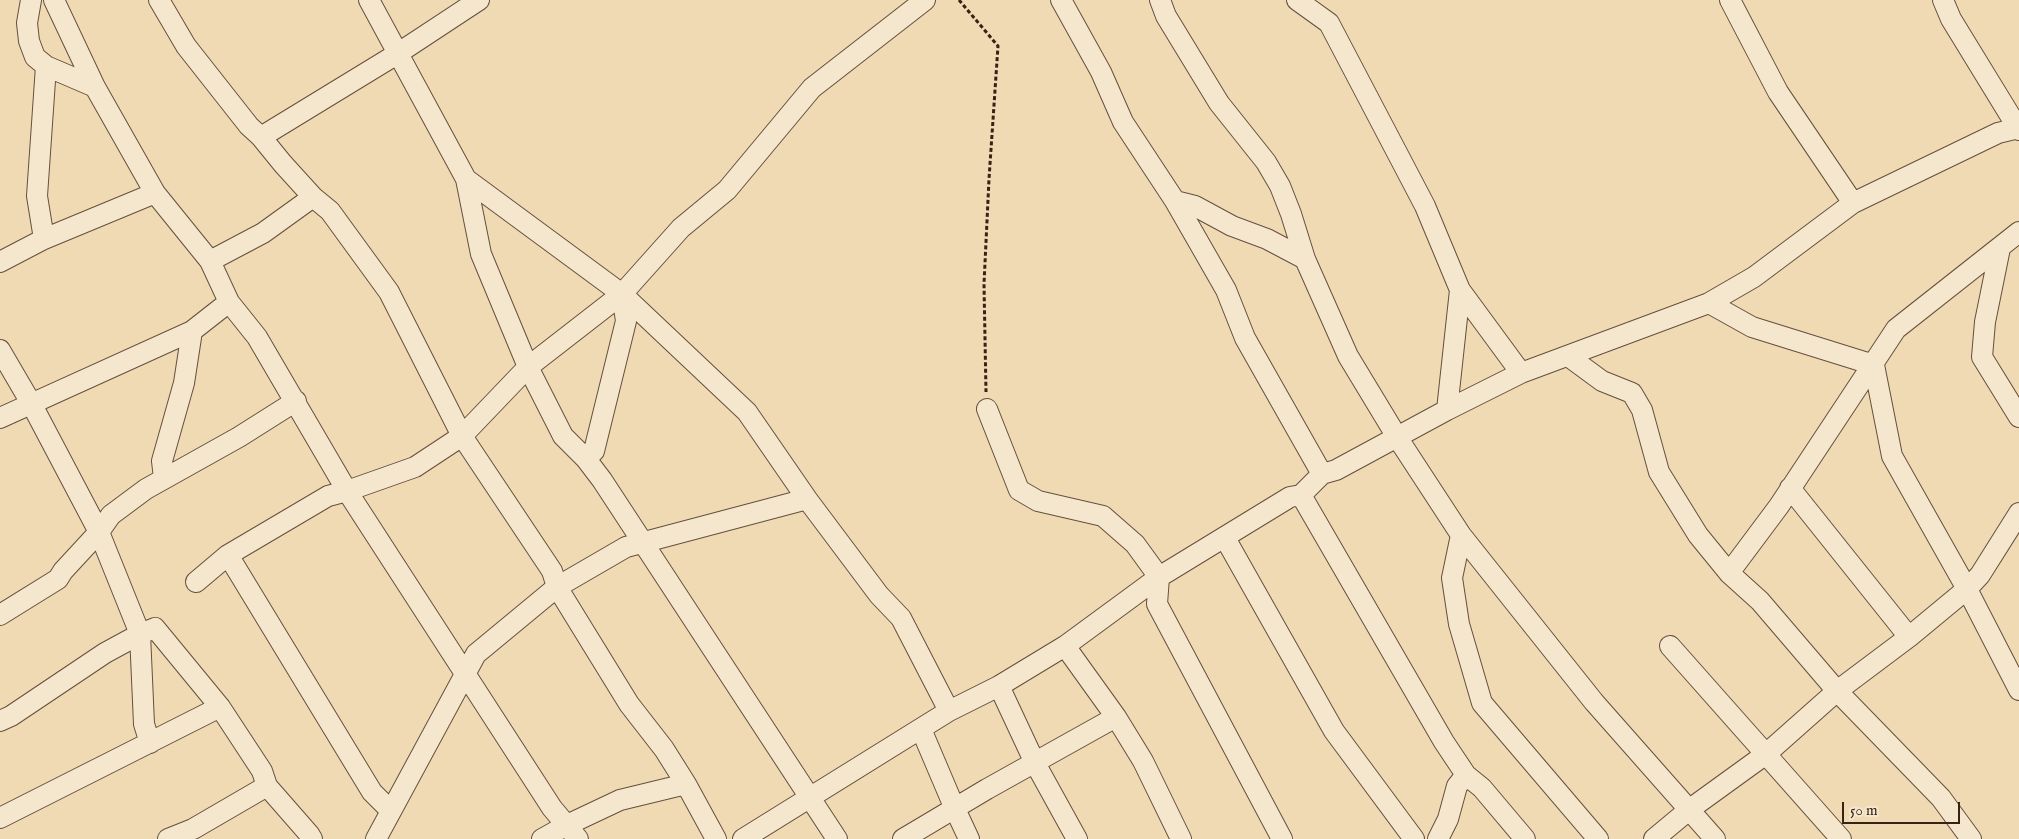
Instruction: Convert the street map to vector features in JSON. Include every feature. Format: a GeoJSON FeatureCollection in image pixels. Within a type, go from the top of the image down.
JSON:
{"type":"FeatureCollection","features":[{"type":"Feature","properties":{"kind":"street"},"geometry":{"type":"LineString","coordinates":[[32,0],[27,23],[29,41],[35,57],[46,66],[95,87]]}},
{"type":"Feature","properties":{"kind":"street"},"geometry":{"type":"LineString","coordinates":[[54,0],[95,87],[155,192],[210,261],[229,302],[257,337],[296,401],[347,492],[552,808],[572,832]]}},
{"type":"Feature","properties":{"kind":"street"},"geometry":{"type":"LineString","coordinates":[[160,0],[186,46],[249,126],[261,137],[313,197],[330,211],[390,292],[462,436],[552,571],[557,587],[629,704],[664,749],[686,784],[716,839]]}},
{"type":"Feature","properties":{"kind":"street"},"geometry":{"type":"LineString","coordinates":[[369,0],[466,179],[481,254],[528,367],[563,436],[586,459],[644,543],[837,839]]}},
{"type":"Feature","properties":{"kind":"street"},"geometry":{"type":"LineString","coordinates":[[261,137],[398,54],[479,0]]}},
{"type":"Feature","properties":{"kind":"street"},"geometry":{"type":"LineString","coordinates":[[196,582],[228,555],[328,496],[347,492],[415,467],[462,436],[528,367],[622,294],[681,228],[726,190],[812,88],[925,0]]}},
{"type":"Feature","properties":{"kind":"street"},"geometry":{"type":"LineString","coordinates":[[1060,0],[1101,72],[1123,122],[1175,201],[1226,290],[1245,338],[1322,474]]}},
{"type":"Feature","properties":{"kind":"street"},"geometry":{"type":"LineString","coordinates":[[1160,0],[1166,16],[1219,103],[1266,162],[1280,186],[1305,259],[1348,356],[1397,437],[1461,535],[1594,702],[1715,839]]}},
{"type":"Feature","properties":{"kind":"street"},"geometry":{"type":"LineString","coordinates":[[1297,0],[1329,23],[1424,206],[1460,290],[1521,373]]}},
{"type":"Feature","properties":{"kind":"street"},"geometry":{"type":"LineString","coordinates":[[1730,0],[1778,92],[1853,203]]}},
{"type":"Feature","properties":{"kind":"street"},"geometry":{"type":"LineString","coordinates":[[743,839],[949,711],[999,686],[1066,646],[1159,577],[1290,497],[1300,495],[1322,474],[1336,470],[1447,410],[1521,373],[1709,303],[1754,277],[1853,203],[1998,133],[2019,129],[1951,19],[1943,0]]}},
{"type":"Feature","properties":{"kind":"street"},"geometry":{"type":"LineString","coordinates":[[44,239],[37,196],[46,66]]}},
{"type":"Feature","properties":{"kind":"street"},"geometry":{"type":"LineString","coordinates":[[466,179],[622,294],[747,412],[806,499],[879,595],[901,618],[949,711]]}},
{"type":"Feature","properties":{"kind":"street"},"geometry":{"type":"LineString","coordinates":[[0,262],[44,239],[155,192]]}},
{"type":"Feature","properties":{"kind":"street"},"geometry":{"type":"LineString","coordinates":[[210,261],[263,233],[313,197]]}},
{"type":"Feature","properties":{"kind":"street"},"geometry":{"type":"LineString","coordinates":[[1175,201],[1195,206],[1232,226],[1267,239],[1305,259]]}},
{"type":"Feature","properties":{"kind":"street"},"geometry":{"type":"LineString","coordinates":[[1729,573],[1790,488],[1874,365],[1896,329],[2019,232]]}},
{"type":"Feature","properties":{"kind":"street"},"geometry":{"type":"LineString","coordinates":[[2000,248],[1985,322],[1982,357],[2019,417]]}},
{"type":"Feature","properties":{"kind":"street"},"geometry":{"type":"LineString","coordinates":[[1447,410],[1460,290]]}},
{"type":"Feature","properties":{"kind":"street"},"geometry":{"type":"LineString","coordinates":[[586,459],[594,451],[626,321],[622,294]]}},
{"type":"Feature","properties":{"kind":"street"},"geometry":{"type":"LineString","coordinates":[[0,418],[104,372],[192,330],[229,302]]}},
{"type":"Feature","properties":{"kind":"street"},"geometry":{"type":"LineString","coordinates":[[1709,303],[1752,327],[1874,365]]}},
{"type":"Feature","properties":{"kind":"street"},"geometry":{"type":"LineString","coordinates":[[164,478],[162,461],[184,383],[192,330]]}},
{"type":"Feature","properties":{"kind":"street"},"geometry":{"type":"LineString","coordinates":[[0,350],[31,403],[99,532],[140,634],[144,724],[150,743]]}},
{"type":"Feature","properties":{"kind":"street"},"geometry":{"type":"LineString","coordinates":[[1568,356],[1602,381],[1632,393],[1642,410],[1659,472],[1698,535],[1729,573],[1760,601],[1837,691],[1941,798],[1971,839]]}},
{"type":"Feature","properties":{"kind":"street"},"geometry":{"type":"LineString","coordinates":[[1874,365],[1892,456],[1967,589],[2019,690]]}},
{"type":"Feature","properties":{"kind":"street"},"geometry":{"type":"LineString","coordinates":[[0,615],[58,578],[99,532],[111,515],[164,478],[239,437],[296,401]]}},
{"type":"Feature","properties":{"kind":"street"},"geometry":{"type":"LineString","coordinates":[[987,409],[1019,490],[1038,501],[1103,516],[1135,544],[1159,577],[1157,604],[1282,839]]}},
{"type":"Feature","properties":{"kind":"street"},"geometry":{"type":"LineString","coordinates":[[1790,488],[1909,637]]}},
{"type":"Feature","properties":{"kind":"street"},"geometry":{"type":"LineString","coordinates":[[1300,495],[1407,681],[1466,775],[1482,788],[1526,839]]}},
{"type":"Feature","properties":{"kind":"street"},"geometry":{"type":"LineString","coordinates":[[376,839],[476,654],[557,587],[626,547],[806,499]]}},
{"type":"Feature","properties":{"kind":"street"},"geometry":{"type":"LineString","coordinates":[[1654,839],[1690,809],[1766,754],[1837,691],[1909,637],[1967,589],[1980,575],[2018,516]]}},
{"type":"Feature","properties":{"kind":"street"},"geometry":{"type":"LineString","coordinates":[[1461,535],[1452,578],[1459,624],[1482,703],[1598,839]]}},
{"type":"Feature","properties":{"kind":"street"},"geometry":{"type":"LineString","coordinates":[[1225,538],[1334,731],[1414,839]]}},
{"type":"Feature","properties":{"kind":"street"},"geometry":{"type":"LineString","coordinates":[[228,555],[372,792],[391,811]]}},
{"type":"Feature","properties":{"kind":"street"},"geometry":{"type":"LineString","coordinates":[[0,721],[11,716],[105,653],[155,628],[220,707],[262,771],[267,786],[314,837]]}},
{"type":"Feature","properties":{"kind":"street"},"geometry":{"type":"LineString","coordinates":[[1066,646],[1116,717],[1143,761],[1181,839]]}},
{"type":"Feature","properties":{"kind":"street"},"geometry":{"type":"LineString","coordinates":[[1670,646],[1841,839]]}},
{"type":"Feature","properties":{"kind":"street"},"geometry":{"type":"LineString","coordinates":[[999,686],[1035,763],[1077,839]]}},
{"type":"Feature","properties":{"kind":"street"},"geometry":{"type":"LineString","coordinates":[[0,818],[220,707]]}},
{"type":"Feature","properties":{"kind":"street"},"geometry":{"type":"LineString","coordinates":[[903,839],[986,789],[1116,717]]}},
{"type":"Feature","properties":{"kind":"street"},"geometry":{"type":"LineString","coordinates":[[921,729],[969,839]]}},
{"type":"Feature","properties":{"kind":"street"},"geometry":{"type":"LineString","coordinates":[[1438,839],[1448,819],[1457,786],[1466,775]]}},
{"type":"Feature","properties":{"kind":"street"},"geometry":{"type":"LineString","coordinates":[[542,839],[572,832],[620,800],[686,784]]}},
{"type":"Feature","properties":{"kind":"street"},"geometry":{"type":"LineString","coordinates":[[168,839],[193,829],[267,786]]}},
{"type":"Feature","properties":{"kind":"path"},"geometry":{"type":"LineString","coordinates":[[960,0],[998,46],[984,284],[987,409]]}}]}
